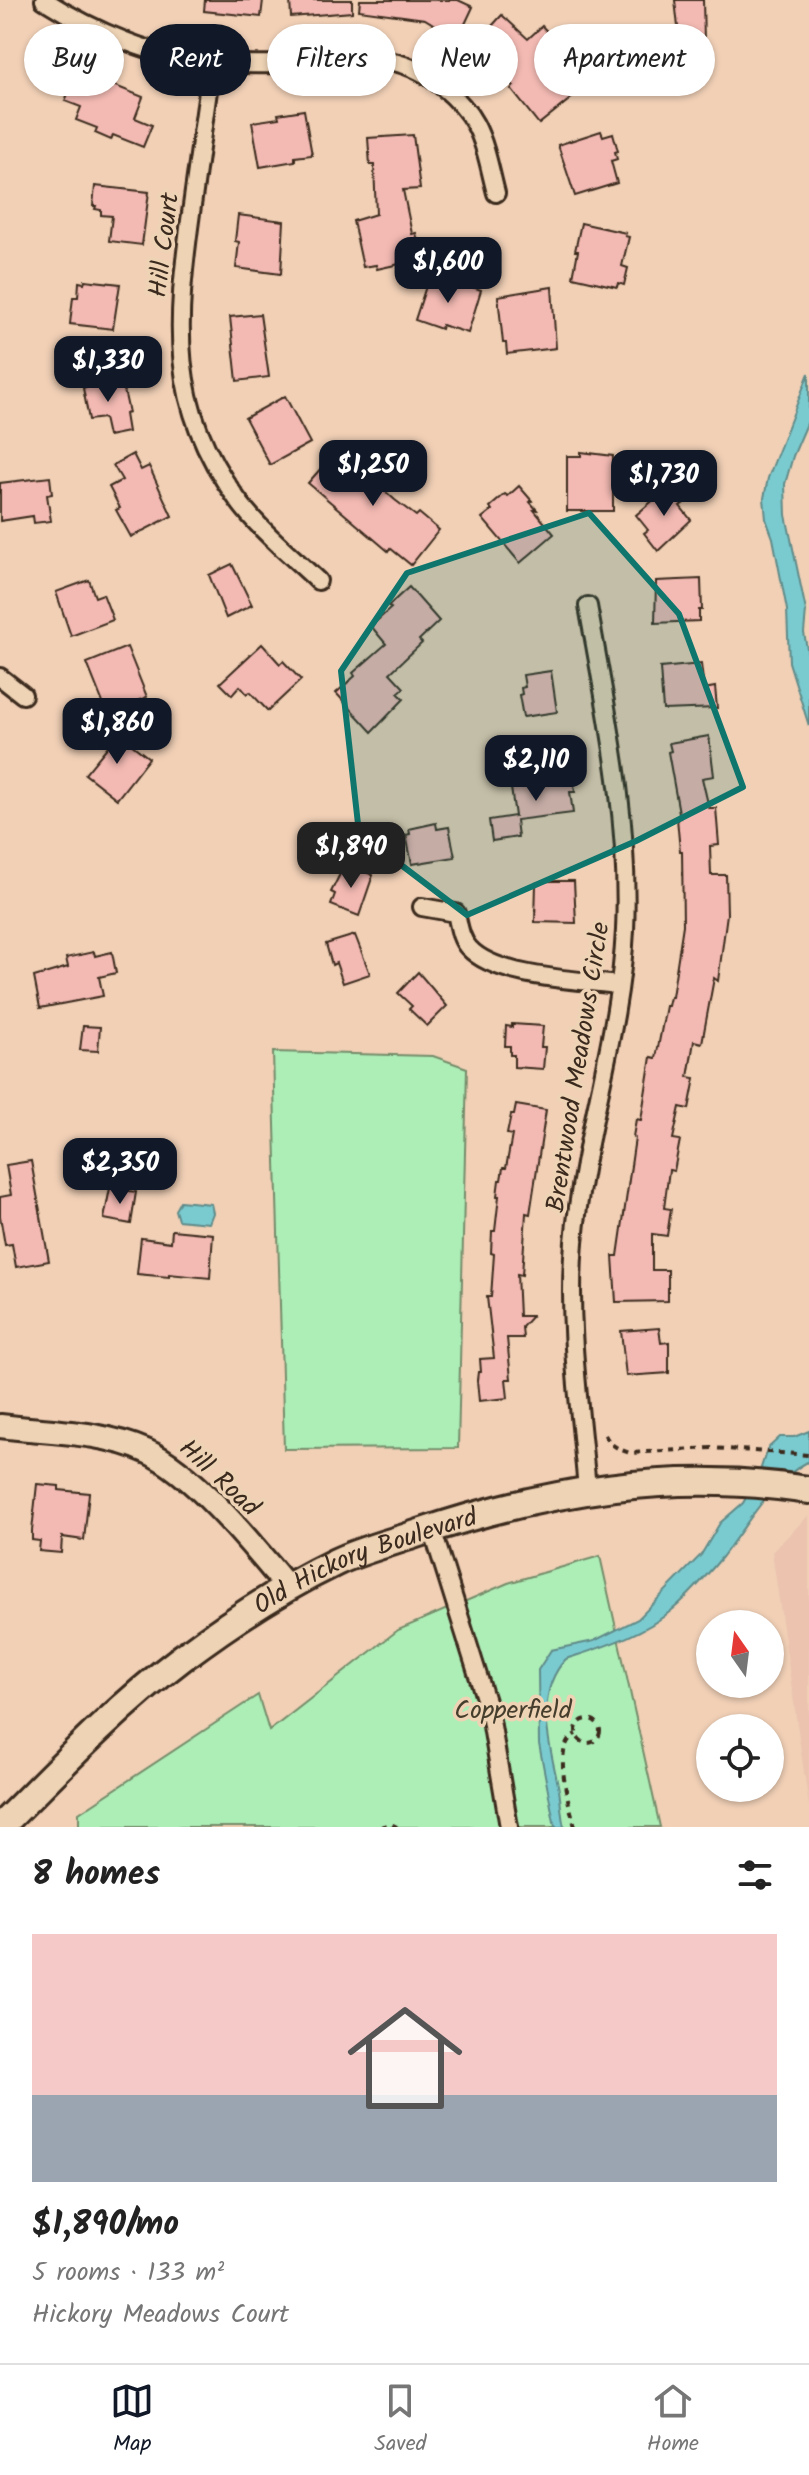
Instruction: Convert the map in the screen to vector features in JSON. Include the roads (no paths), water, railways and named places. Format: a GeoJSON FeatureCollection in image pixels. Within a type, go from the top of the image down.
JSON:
{"type":"FeatureCollection","features":[{"type":"Feature","properties":{"kind":"main road","name":"Old Hickory Boulevard"},"geometry":{"type":"LineString","coordinates":[[0,1827],[125,1704],[214,1635],[288,1588],[338,1561],[432,1529],[544,1497],[587,1489],[701,1481],[809,1490]]}},
{"type":"Feature","properties":{"kind":"street"},"geometry":{"type":"LineString","coordinates":[[44,0],[107,33],[140,44]]}},
{"type":"Feature","properties":{"kind":"street"},"geometry":{"type":"LineString","coordinates":[[251,63],[362,57],[416,69],[446,90],[471,117],[484,145],[496,193]]}},
{"type":"Feature","properties":{"kind":"street","name":"Hill Court"},"geometry":{"type":"LineString","coordinates":[[207,96],[181,291],[179,343],[186,388],[202,435],[239,502],[318,581]]}},
{"type":"Feature","properties":{"kind":"street","name":"Brentwood Meadows Circle"},"geometry":{"type":"LineString","coordinates":[[587,1489],[572,1321],[574,1240],[625,935],[624,853],[608,715],[588,606]]}},
{"type":"Feature","properties":{"kind":"street"},"geometry":{"type":"LineString","coordinates":[[0,677],[23,695]]}},
{"type":"Feature","properties":{"kind":"street"},"geometry":{"type":"LineString","coordinates":[[422,907],[456,913],[463,939],[469,948],[494,964],[524,973],[619,985]]}},
{"type":"Feature","properties":{"kind":"street","name":"Hill Road"},"geometry":{"type":"LineString","coordinates":[[0,1426],[105,1439],[132,1445],[156,1456],[200,1491],[230,1521],[288,1588]]}},
{"type":"Feature","properties":{"kind":"street"},"geometry":{"type":"LineString","coordinates":[[432,1529],[490,1714],[509,1827]]}},
{"type":"Feature","properties":{"kind":"water"},"geometry":{"type":"Polygon","coordinates":[[[809,373],[809,419],[785,484],[786,515],[806,611],[804,633],[809,659],[809,726],[789,662],[787,610],[764,498],[768,478],[809,373]]]}},
{"type":"Feature","properties":{"kind":"water"},"geometry":{"type":"Polygon","coordinates":[[[180,1201],[211,1204],[213,1213],[209,1223],[178,1220],[175,1210],[180,1201]]]}},
{"type":"Feature","properties":{"kind":"water"},"geometry":{"type":"Polygon","coordinates":[[[809,1431],[809,1461],[772,1491],[723,1556],[685,1598],[661,1619],[635,1633],[566,1659],[556,1673],[549,1688],[547,1722],[564,1827],[555,1827],[539,1744],[538,1670],[551,1650],[594,1641],[638,1619],[701,1555],[720,1523],[743,1503],[759,1474],[767,1449],[780,1437],[794,1437],[809,1431]]]}},
{"type":"Feature","properties":{"kind":"park label","name":"Copperfield"},"geometry":{"type":"Point","coordinates":[513,1709]}}]}
